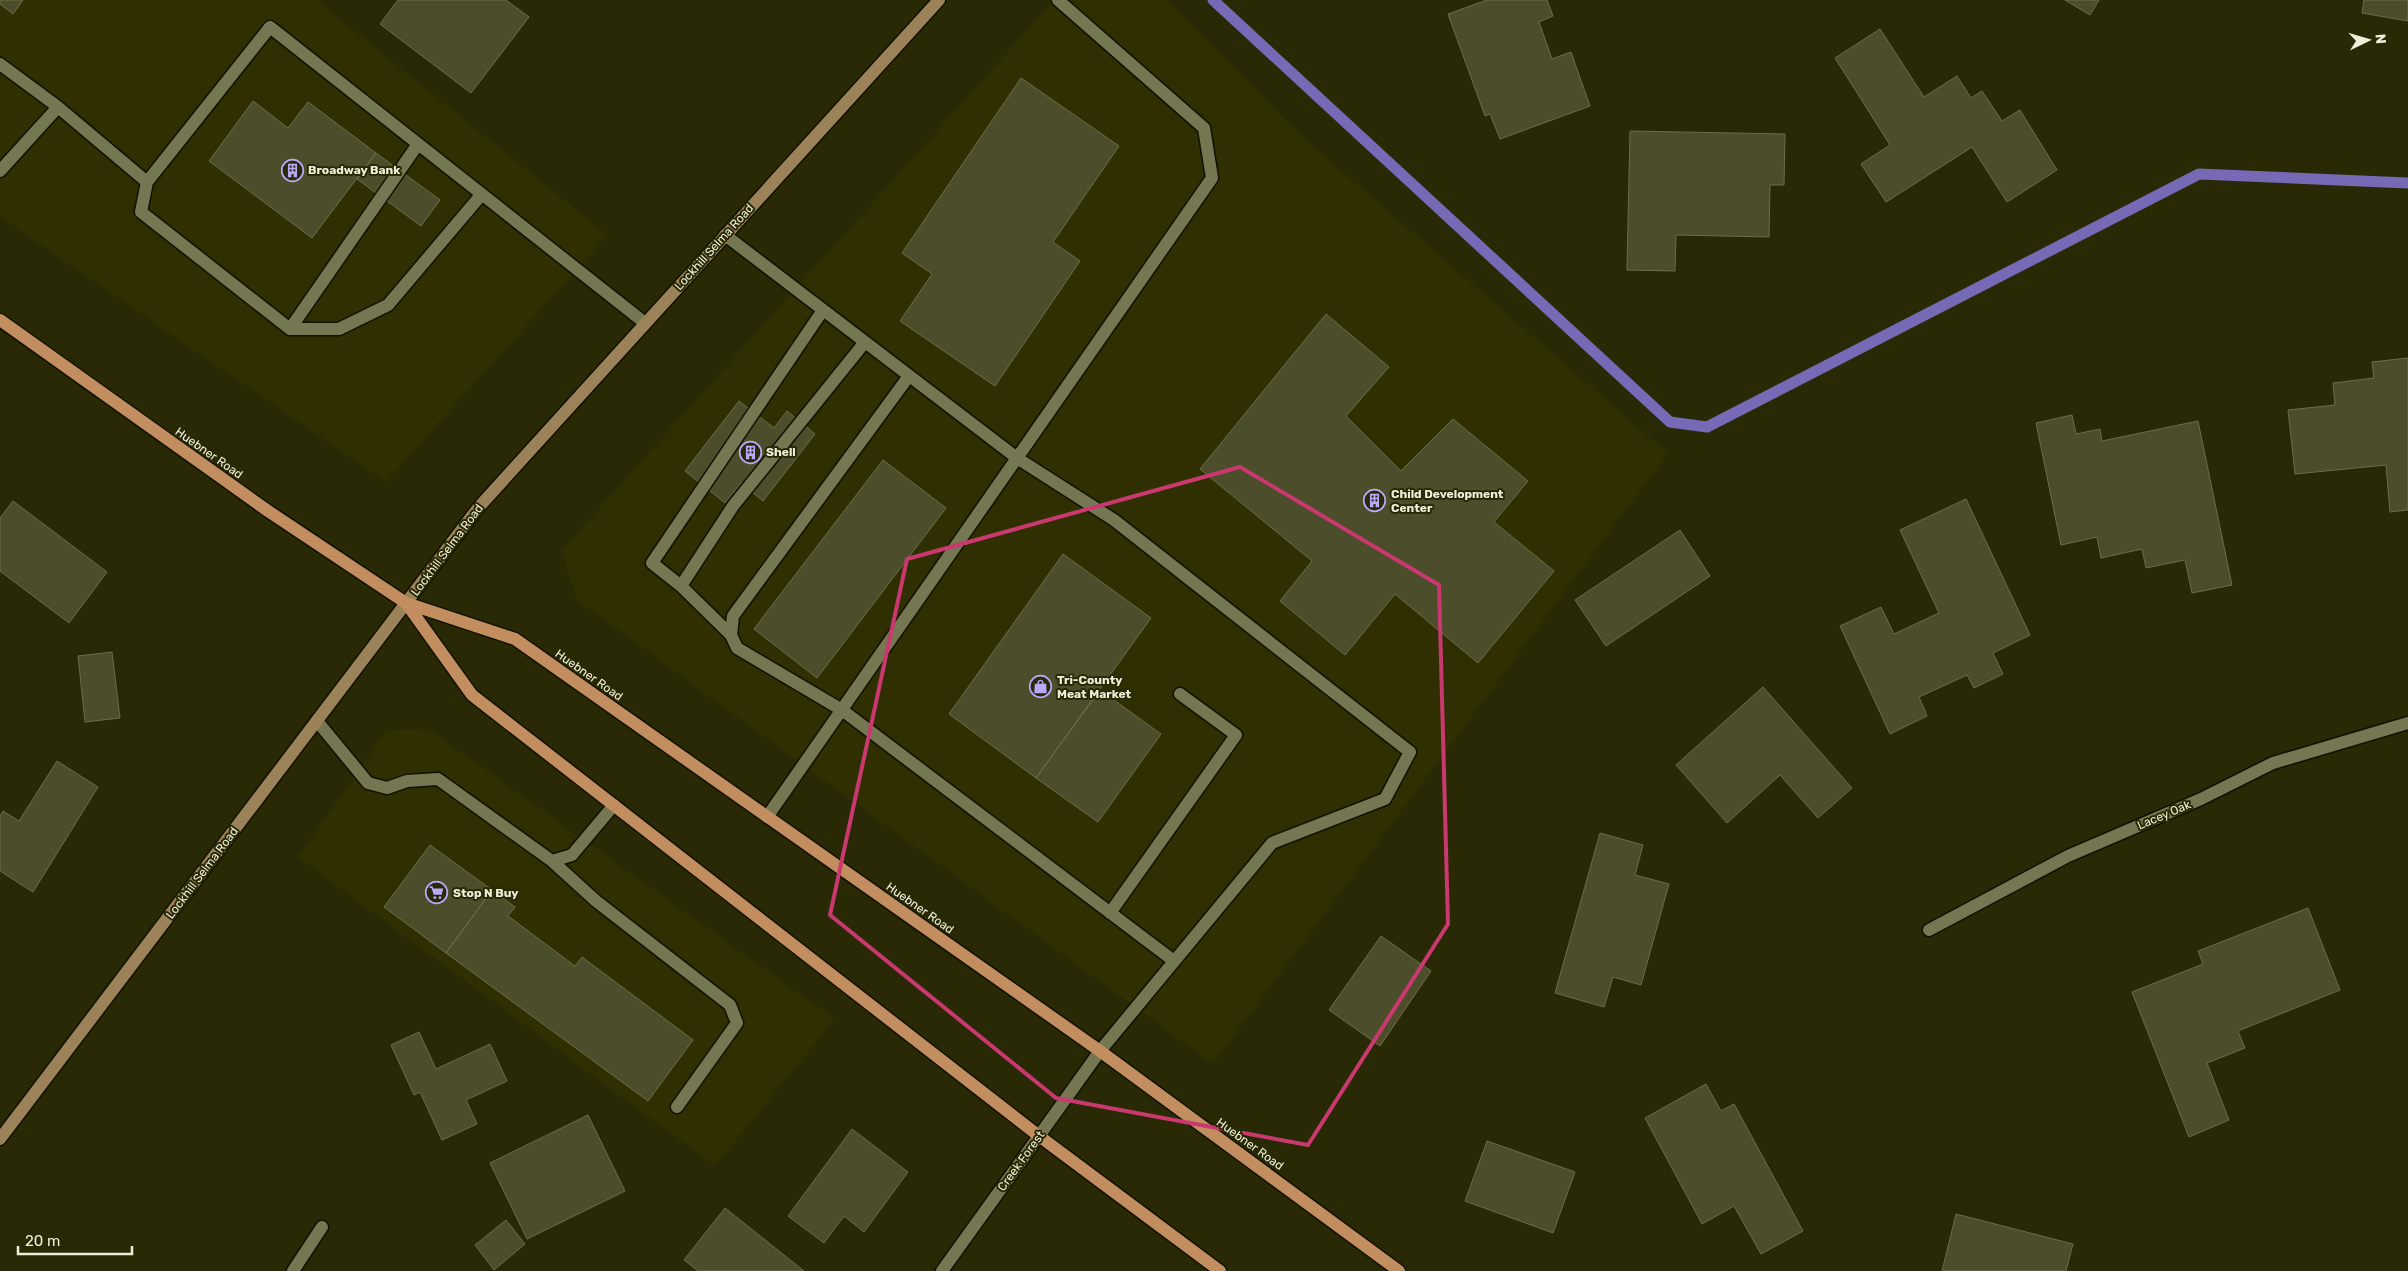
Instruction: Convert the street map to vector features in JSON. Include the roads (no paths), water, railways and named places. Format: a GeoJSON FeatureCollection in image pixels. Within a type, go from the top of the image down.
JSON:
{"type":"FeatureCollection","features":[{"type":"Feature","properties":{"kind":"main road","name":"Lockhill Selma Road"},"geometry":{"type":"LineString","coordinates":[[0,1139],[478,508],[939,0]]}},
{"type":"Feature","properties":{"kind":"main road","name":"Huebner Road"},"geometry":{"type":"LineString","coordinates":[[0,320],[268,511],[406,603],[516,639],[1100,1051],[1400,1271]]}},
{"type":"Feature","properties":{"kind":"main road","name":"Huebner Road"},"geometry":{"type":"LineString","coordinates":[[406,603],[472,694],[1039,1136],[1220,1271]]}},
{"type":"Feature","properties":{"kind":"street"},"geometry":{"type":"LineString","coordinates":[[768,817],[1212,178],[1204,128],[1058,0]]}},
{"type":"Feature","properties":{"kind":"street"},"geometry":{"type":"LineString","coordinates":[[482,194],[388,305],[339,329],[290,329],[141,212],[147,182],[270,26],[645,323]]}},
{"type":"Feature","properties":{"kind":"street"},"geometry":{"type":"LineString","coordinates":[[0,64],[58,108],[147,182]]}},
{"type":"Feature","properties":{"kind":"street"},"geometry":{"type":"LineString","coordinates":[[0,171],[58,108]]}},
{"type":"Feature","properties":{"kind":"street"},"geometry":{"type":"LineString","coordinates":[[290,329],[418,144]]}},
{"type":"Feature","properties":{"kind":"street"},"geometry":{"type":"LineString","coordinates":[[725,235],[1017,458]]}},
{"type":"Feature","properties":{"kind":"street"},"geometry":{"type":"LineString","coordinates":[[823,310],[652,563],[681,586],[731,635],[738,648],[842,710],[1174,961]]}},
{"type":"Feature","properties":{"kind":"street"},"geometry":{"type":"LineString","coordinates":[[681,586],[733,506],[865,342]]}},
{"type":"Feature","properties":{"kind":"street"},"geometry":{"type":"LineString","coordinates":[[731,635],[733,616],[909,376]]}},
{"type":"Feature","properties":{"kind":"street","name":"Creek Forest"},"geometry":{"type":"LineString","coordinates":[[942,1271],[1100,1051],[1272,843],[1385,799],[1410,752],[1114,520],[1017,458]]}},
{"type":"Feature","properties":{"kind":"street"},"geometry":{"type":"LineString","coordinates":[[1110,913],[1236,735],[1180,694]]}},
{"type":"Feature","properties":{"kind":"street"},"geometry":{"type":"LineString","coordinates":[[317,721],[368,783],[387,788],[407,781],[438,779],[552,860],[596,901],[730,1005],[737,1023],[677,1107]]}},
{"type":"Feature","properties":{"kind":"street","name":"Lacey Oak"},"geometry":{"type":"LineString","coordinates":[[1929,930],[2068,856],[2201,799],[2273,763],[2408,722]]}},
{"type":"Feature","properties":{"kind":"street"},"geometry":{"type":"LineString","coordinates":[[552,860],[572,856],[614,805]]}},
{"type":"Feature","properties":{"kind":"street"},"geometry":{"type":"LineString","coordinates":[[293,1271],[322,1226]]}},
{"type":"Feature","properties":{"kind":"waterway"},"geometry":{"type":"LineString","coordinates":[[1213,0],[1670,422],[1707,427],[2199,174],[2408,183]]}},
{"type":"Feature","properties":{"kind":"place","name":"Broadway Bank"},"geometry":{"type":"Point","coordinates":[292,170]}},
{"type":"Feature","properties":{"kind":"place","name":"Shell"},"geometry":{"type":"Point","coordinates":[750,452]}},
{"type":"Feature","properties":{"kind":"place","name":"Child Development Center"},"geometry":{"type":"Point","coordinates":[1375,501]}},
{"type":"Feature","properties":{"kind":"place","name":"Tri-County Meat Market"},"geometry":{"type":"Point","coordinates":[1041,687]}},
{"type":"Feature","properties":{"kind":"place","name":"Stop N Buy"},"geometry":{"type":"Point","coordinates":[437,893]}}]}
